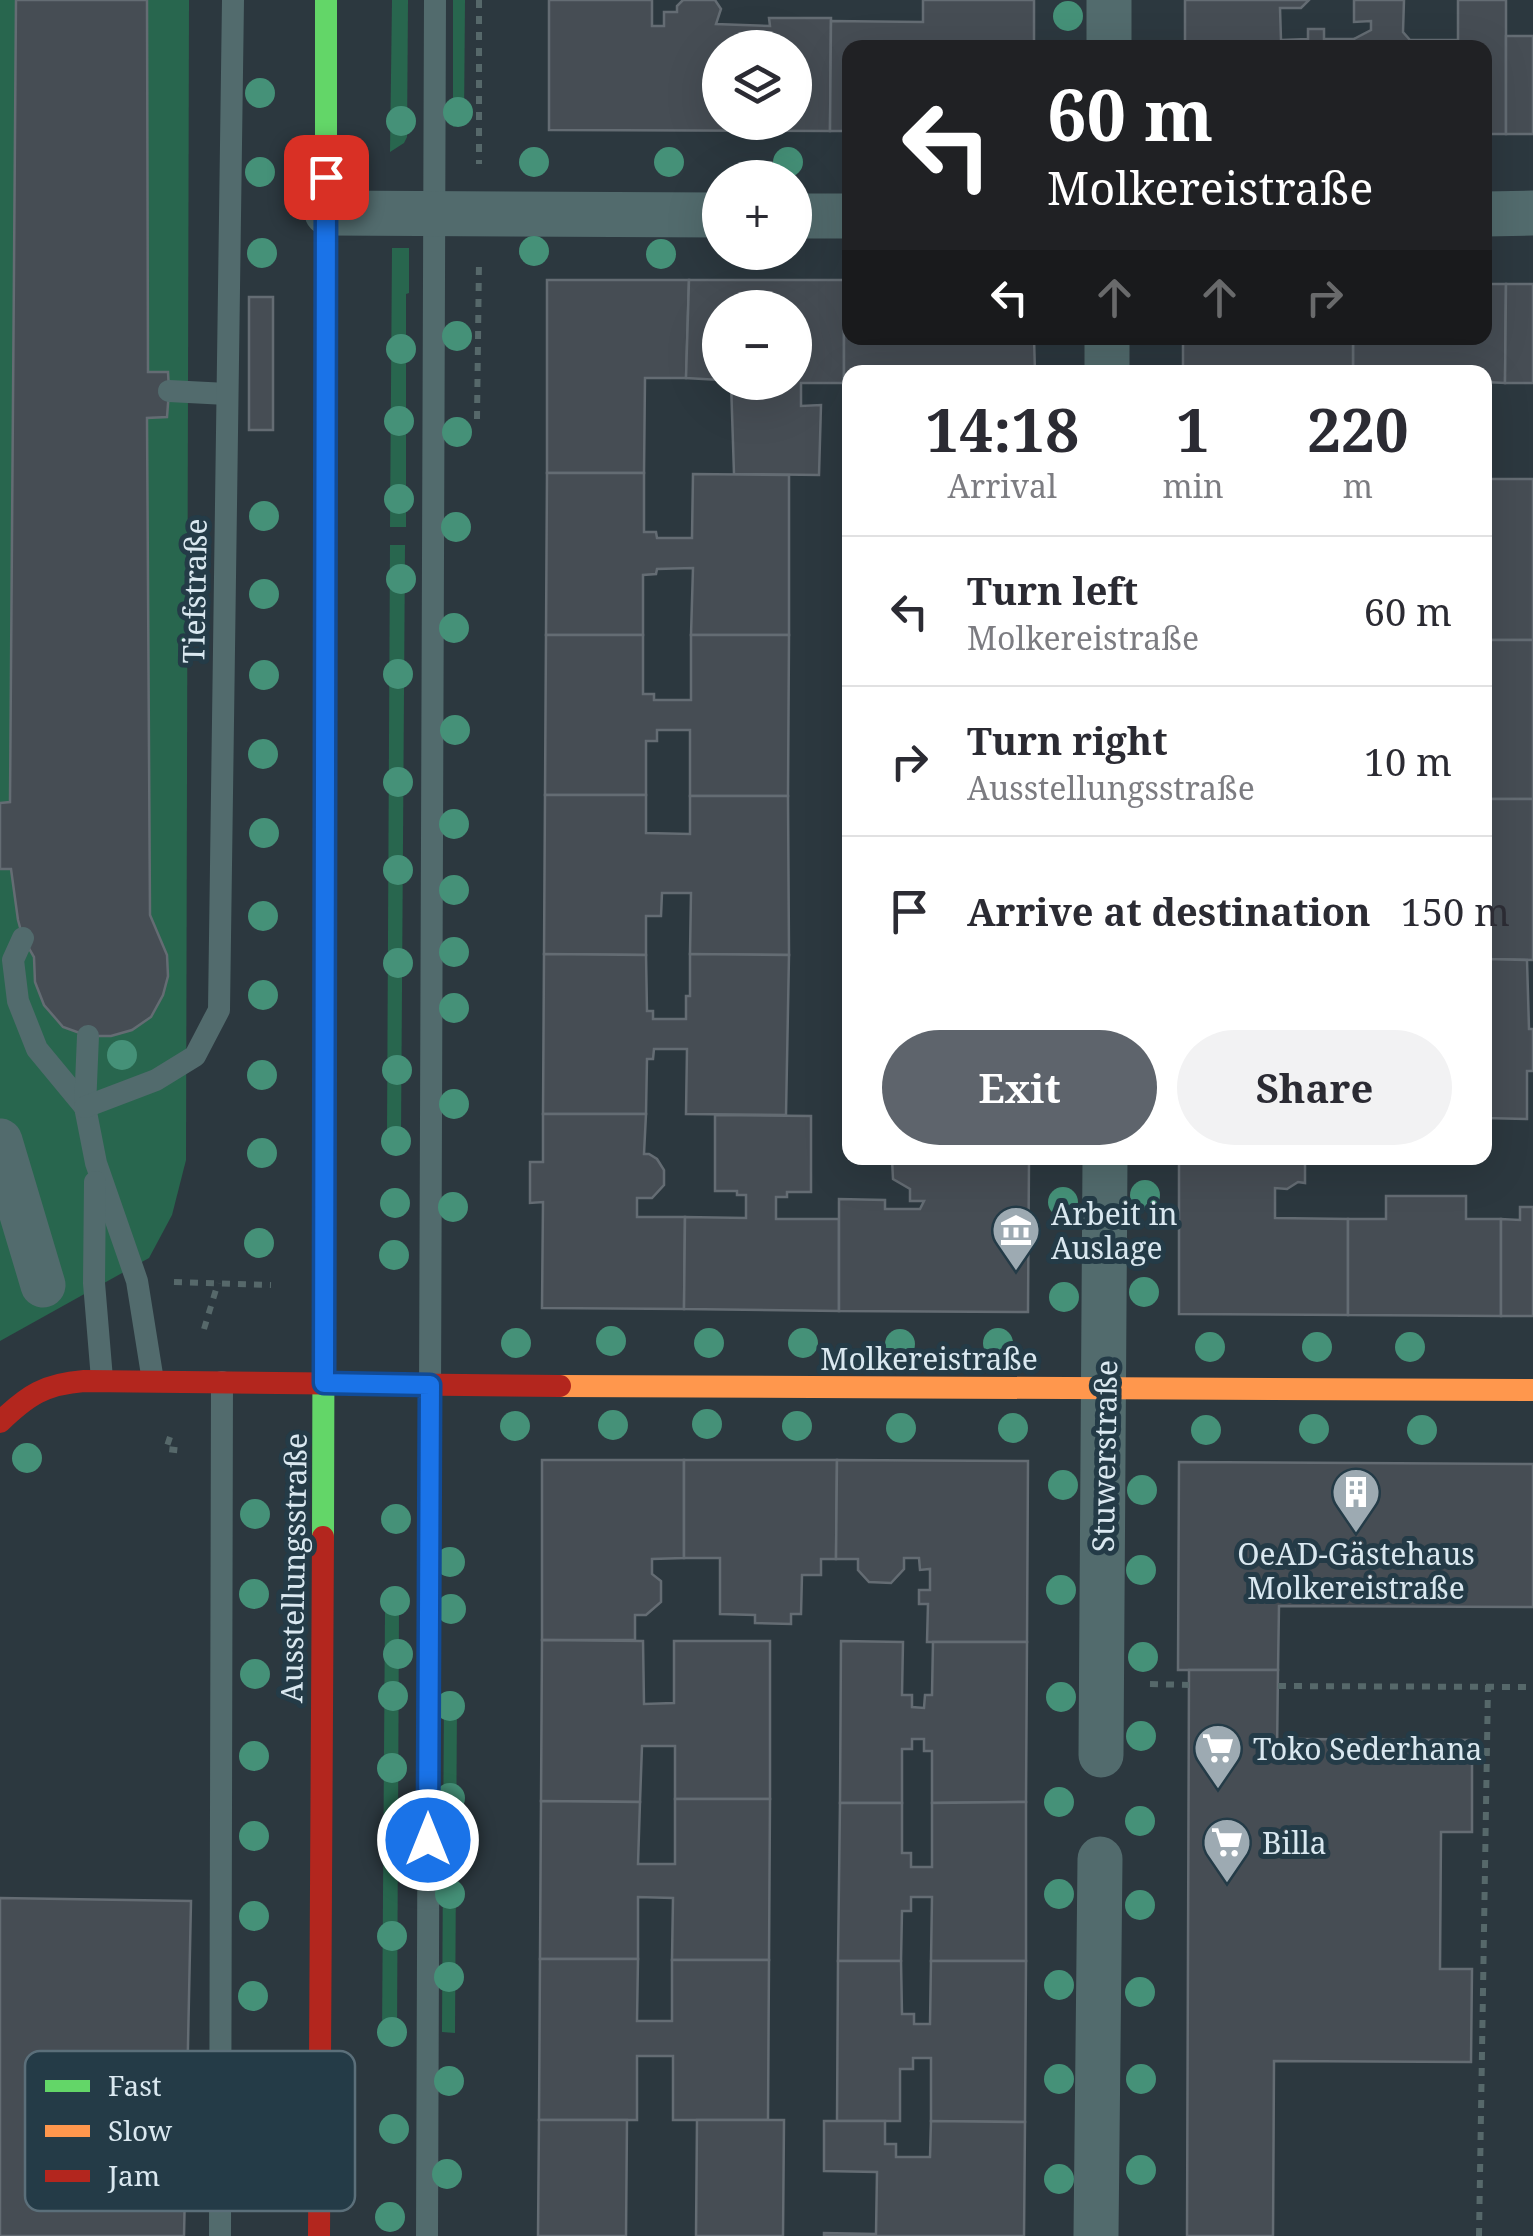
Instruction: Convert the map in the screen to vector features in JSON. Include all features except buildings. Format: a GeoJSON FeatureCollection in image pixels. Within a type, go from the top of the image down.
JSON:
{"type":"FeatureCollection","features":[{"type":"Feature","properties":{"kind":"main road","name":"Ausstellungsstraße"},"geometry":{"type":"LineString","coordinates":[[319,2051],[326,0]]}},
{"type":"Feature","properties":{"kind":"main road","name":"Molkereistraße"},"geometry":{"type":"LineString","coordinates":[[0,1422],[32,1393],[59,1382],[102,1380],[1533,1390]]}},
{"type":"Feature","properties":{"kind":"main road","name":"Ausstellungsstraße"},"geometry":{"type":"LineString","coordinates":[[318,2211],[318,2236]]}},
{"type":"Feature","properties":{"kind":"street"},"geometry":{"type":"LineString","coordinates":[[1110,0],[1110,40]]}},
{"type":"Feature","properties":{"kind":"street"},"geometry":{"type":"LineString","coordinates":[[326,213],[702,215]]}},
{"type":"Feature","properties":{"kind":"street"},"geometry":{"type":"LineString","coordinates":[[1492,214],[1533,213]]}},
{"type":"Feature","properties":{"kind":"street"},"geometry":{"type":"LineString","coordinates":[[812,216],[842,216]]}},
{"type":"Feature","properties":{"kind":"street"},"geometry":{"type":"LineString","coordinates":[[0,1142],[10,1206],[43,1285]]}},
{"type":"Feature","properties":{"kind":"street","name":"Stuwerstraße"},"geometry":{"type":"LineString","coordinates":[[1101,1755],[1105,1165]]}},
{"type":"Feature","properties":{"kind":"street"},"geometry":{"type":"LineString","coordinates":[[1096,2236],[1100,1858]]}},
{"type":"Feature","properties":{"kind":"lane","name":"Tiefstraße"},"geometry":{"type":"LineString","coordinates":[[85,1107],[156,1080],[195,1056],[219,1010],[233,0]]}},
{"type":"Feature","properties":{"kind":"lane"},"geometry":{"type":"LineString","coordinates":[[427,2236],[435,0]]}},
{"type":"Feature","properties":{"kind":"lane"},"geometry":{"type":"LineString","coordinates":[[169,392],[227,394]]}},
{"type":"Feature","properties":{"kind":"lane"},"geometry":{"type":"LineString","coordinates":[[23,938],[13,960],[18,1001],[37,1049],[85,1107]]}},
{"type":"Feature","properties":{"kind":"lane"},"geometry":{"type":"LineString","coordinates":[[88,1036],[85,1107],[96,1163],[137,1282],[153,1381]]}},
{"type":"Feature","properties":{"kind":"lane"},"geometry":{"type":"LineString","coordinates":[[96,1163],[94,1283],[102,1380]]}},
{"type":"Feature","properties":{"kind":"lane"},"geometry":{"type":"LineString","coordinates":[[220,2051],[222,1382]]}},
{"type":"Feature","properties":{"kind":"lane"},"geometry":{"type":"LineString","coordinates":[[220,2211],[220,2236]]}},
{"type":"Feature","properties":{"kind":"path"},"geometry":{"type":"LineString","coordinates":[[1479,2236],[1488,1685]]}},
{"type":"Feature","properties":{"kind":"path"},"geometry":{"type":"LineString","coordinates":[[1278,1686],[1533,1686]]}},
{"type":"Feature","properties":{"kind":"green space"},"geometry":{"type":"Polygon","coordinates":[[[0,0],[189,0],[186,1160],[172,1215],[149,1258],[0,1341],[0,0]]]}},
{"type":"Feature","properties":{"kind":"green space"},"geometry":{"type":"Polygon","coordinates":[[[392,0],[408,0],[407,137],[390,152],[392,0]]]}},
{"type":"Feature","properties":{"kind":"green space"},"geometry":{"type":"Polygon","coordinates":[[[453,0],[465,0],[464,120],[453,127],[453,0]]]}},
{"type":"Feature","properties":{"kind":"green space"},"geometry":{"type":"Polygon","coordinates":[[[392,248],[409,248],[406,527],[390,527],[392,248]]]}},
{"type":"Feature","properties":{"kind":"green space"},"geometry":{"type":"Polygon","coordinates":[[[390,545],[405,545],[401,1135],[387,1135],[390,545]]]}},
{"type":"Feature","properties":{"kind":"green space"},"geometry":{"type":"Polygon","coordinates":[[[385,1611],[399,1611],[397,2038],[382,2038],[385,1611]]]}},
{"type":"Feature","properties":{"kind":"green space"},"geometry":{"type":"Polygon","coordinates":[[[444,1698],[457,1699],[455,2033],[442,2032],[444,1698]]]}},
{"type":"Feature","properties":{"kind":"traffic: fast"},"geometry":{"type":"LineString","coordinates":[[326,0],[326,336]]}},
{"type":"Feature","properties":{"kind":"traffic: fast"},"geometry":{"type":"LineString","coordinates":[[323,1537],[325,771]]}},
{"type":"Feature","properties":{"kind":"traffic: slow"},"geometry":{"type":"LineString","coordinates":[[325,771],[326,336]]}},
{"type":"Feature","properties":{"kind":"traffic: slow"},"geometry":{"type":"LineString","coordinates":[[560,1386],[1533,1390]]}},
{"type":"Feature","properties":{"kind":"traffic: jam"},"geometry":{"type":"LineString","coordinates":[[0,1422],[38,1392],[84,1381],[560,1386]]}},
{"type":"Feature","properties":{"kind":"traffic: jam"},"geometry":{"type":"LineString","coordinates":[[320,2051],[323,1537]]}},
{"type":"Feature","properties":{"kind":"traffic: jam"},"geometry":{"type":"LineString","coordinates":[[319,2211],[319,2236]]}},
{"type":"Feature","properties":{"kind":"place","name":"Arbeit in Auslage"},"geometry":{"type":"Point","coordinates":[1016,1272]}},
{"type":"Feature","properties":{"kind":"place","name":"OeAD-Gästehaus Molkereistraße"},"geometry":{"type":"Point","coordinates":[1356,1534]}},
{"type":"Feature","properties":{"kind":"place","name":"Toko Sederhana"},"geometry":{"type":"Point","coordinates":[1218,1790]}},
{"type":"Feature","properties":{"kind":"place","name":"Billa"},"geometry":{"type":"Point","coordinates":[1227,1884]}},
{"type":"Feature","properties":{"kind":"route"},"geometry":{"type":"LineString","coordinates":[[326,177],[324,1383],[430,1385],[428,1840]]}}]}
